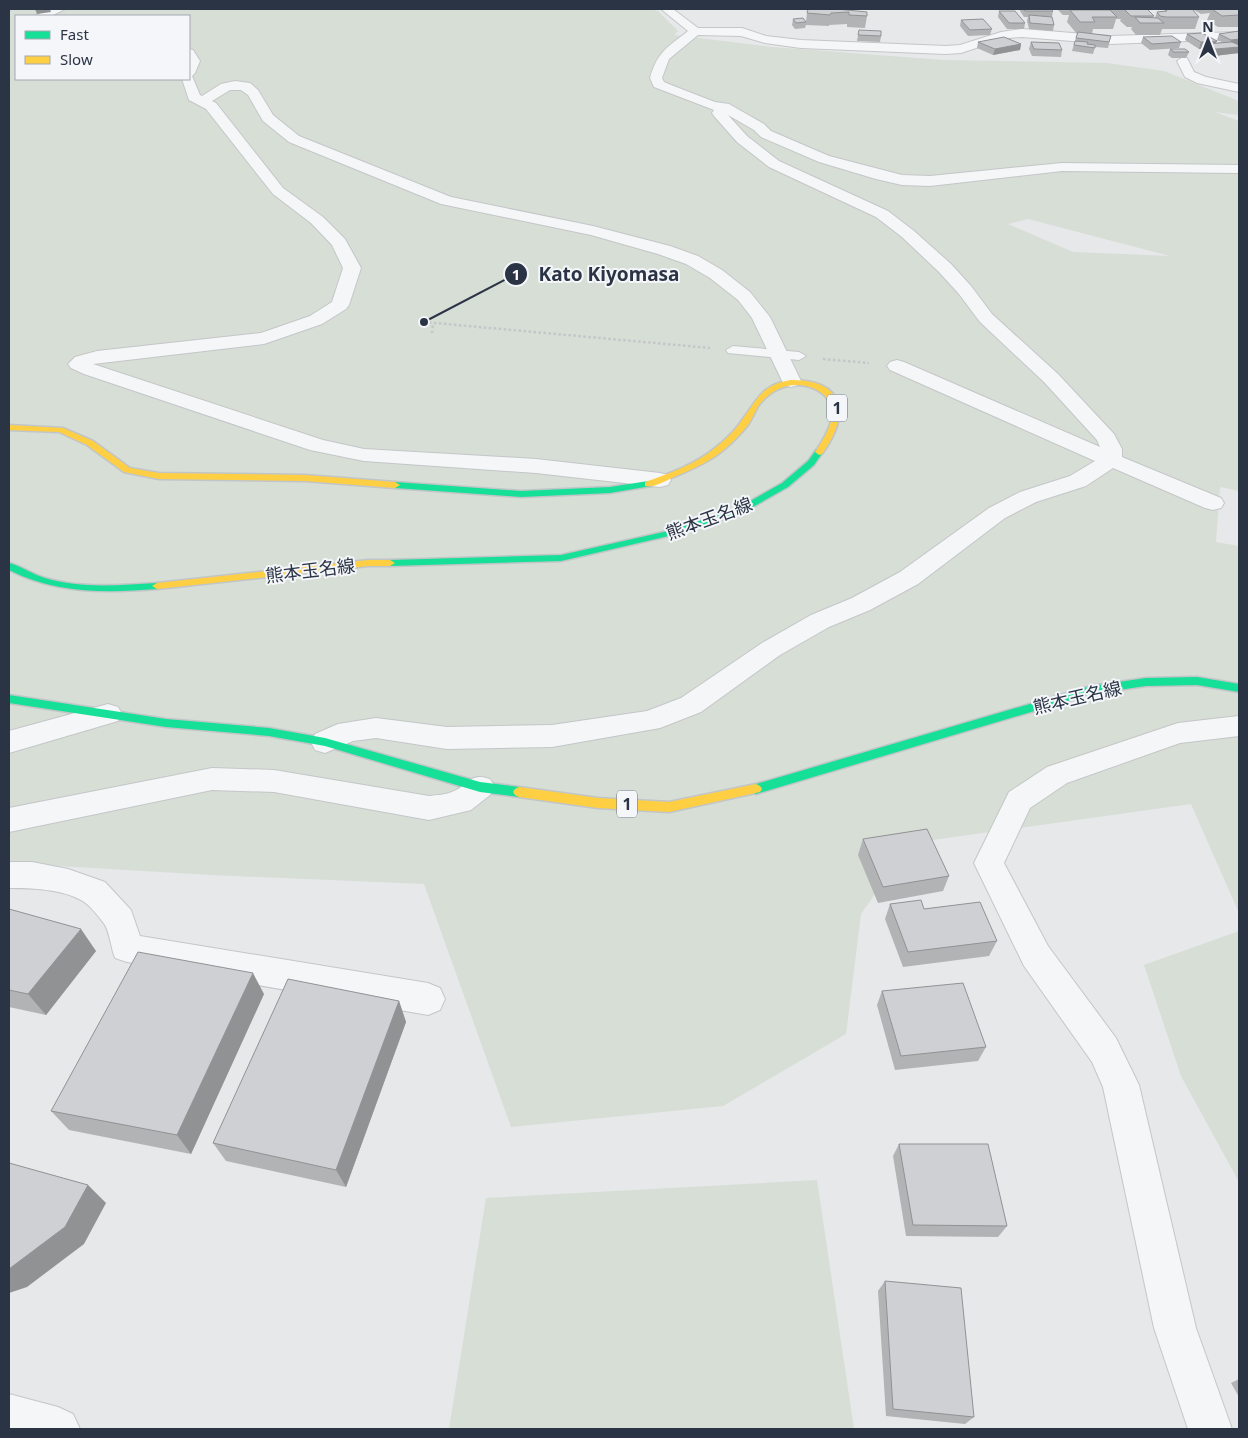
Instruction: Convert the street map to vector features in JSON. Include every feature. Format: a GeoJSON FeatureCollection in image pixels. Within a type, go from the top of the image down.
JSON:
{"type":"FeatureCollection","features":[{"type":"Feature","properties":{"kind":"main road"},"geometry":{"type":"LineString","coordinates":[[9,427],[60,430],[90,443],[127,470],[159,476],[305,478],[521,494],[610,490],[641,486],[660,480],[716,452],[744,424],[756,404],[770,390],[791,381]]}},
{"type":"Feature","properties":{"kind":"main road","name":"熊本玉名線"},"geometry":{"type":"LineString","coordinates":[[9,566],[19,572],[71,588],[122,589],[193,584],[368,563],[468,562],[561,558],[670,533],[741,510],[785,485],[810,463],[838,420],[836,403],[827,391],[812,385],[791,381]]}},
{"type":"Feature","properties":{"kind":"main road","name":"熊本玉名線"},"geometry":{"type":"LineString","coordinates":[[9,699],[166,723],[270,732],[325,742],[480,787],[598,803],[669,807],[743,793],[1091,690],[1146,682],[1197,682],[1239,688]]}},
{"type":"Feature","properties":{"kind":"street"},"geometry":{"type":"LineString","coordinates":[[44,15],[59,9]]}},
{"type":"Feature","properties":{"kind":"street"},"geometry":{"type":"LineString","coordinates":[[666,9],[695,32],[742,32],[765,39],[801,44],[946,50],[962,48],[1005,35],[1022,33],[1127,44],[1239,35]]}},
{"type":"Feature","properties":{"kind":"street"},"geometry":{"type":"LineString","coordinates":[[1118,28],[1127,44]]}},
{"type":"Feature","properties":{"kind":"street"},"geometry":{"type":"LineString","coordinates":[[695,32],[665,56],[660,63],[656,78],[659,84],[713,106],[724,107],[759,127],[766,134],[814,155],[861,171],[902,180],[930,180],[1062,167],[1239,169]]}},
{"type":"Feature","properties":{"kind":"street"},"geometry":{"type":"LineString","coordinates":[[190,55],[194,61],[190,71]]}},
{"type":"Feature","properties":{"kind":"street"},"geometry":{"type":"LineString","coordinates":[[1183,61],[1189,74],[1202,80],[1239,88]]}},
{"type":"Feature","properties":{"kind":"street"},"geometry":{"type":"LineString","coordinates":[[188,80],[194,97],[211,106],[278,191],[317,220],[339,243],[352,268],[340,305],[316,320],[264,338],[97,357],[78,364],[91,370],[318,445],[364,455],[536,466],[660,480]]}},
{"type":"Feature","properties":{"kind":"street"},"geometry":{"type":"LineString","coordinates":[[203,101],[226,87],[235,85],[245,86],[253,93],[268,118],[294,139],[447,201],[593,231],[664,250],[692,260],[716,274],[744,296],[761,317],[791,381]]}},
{"type":"Feature","properties":{"kind":"street"},"geometry":{"type":"LineString","coordinates":[[713,106],[742,139],[774,164],[882,214],[908,234],[945,268],[965,290],[986,318],[1051,378],[1107,438],[1111,449],[1111,460]]}},
{"type":"Feature","properties":{"kind":"street"},"geometry":{"type":"LineString","coordinates":[[897,366],[1212,502]]}},
{"type":"Feature","properties":{"kind":"street"},"geometry":{"type":"LineString","coordinates":[[325,742],[348,731],[376,728],[447,738],[542,736],[650,721],[691,705],[771,649],[820,621],[861,604],[909,578],[998,513],[1028,497],[1078,481],[1111,460]]}},
{"type":"Feature","properties":{"kind":"street"},"geometry":{"type":"LineString","coordinates":[[9,742],[108,714]]}},
{"type":"Feature","properties":{"kind":"street"},"geometry":{"type":"LineString","coordinates":[[1210,1429],[1175,1328],[1121,1085],[1104,1050],[1036,956],[990,863],[1019,800],[1057,775],[1178,733],[1239,726]]}},
{"type":"Feature","properties":{"kind":"street"},"geometry":{"type":"LineString","coordinates":[[9,820],[212,780],[274,781],[429,808],[461,802],[480,787]]}},
{"type":"Feature","properties":{"kind":"street"},"geometry":{"type":"LineString","coordinates":[[9,875],[32,875],[50,878],[68,882],[94,892],[120,920],[127,948],[428,999]]}},
{"type":"Feature","properties":{"kind":"street"},"geometry":{"type":"LineString","coordinates":[[9,1416],[58,1429]]}},
{"type":"Feature","properties":{"kind":"lane"},"geometry":{"type":"LineString","coordinates":[[733,350],[799,356]]}},
{"type":"Feature","properties":{"kind":"path"},"geometry":{"type":"LineString","coordinates":[[424,322],[733,350]]}},
{"type":"Feature","properties":{"kind":"path"},"geometry":{"type":"LineString","coordinates":[[432,332],[433,323]]}},
{"type":"Feature","properties":{"kind":"path"},"geometry":{"type":"LineString","coordinates":[[799,356],[897,366]]}},
{"type":"Feature","properties":{"kind":"shaded area"},"geometry":{"type":"Polygon","coordinates":[[[9,9],[650,9],[658,11],[678,31],[674,35],[773,47],[943,60],[1107,63],[1164,71],[1239,101],[1239,115],[1215,112],[1239,121],[1239,491],[1220,487],[1216,542],[1239,546],[1239,913],[1191,804],[911,843],[861,914],[846,1034],[723,1106],[511,1127],[424,884],[211,875],[9,863],[9,9]],[[1028,219],[1008,224],[1073,252],[1170,256],[1028,219]]]}},
{"type":"Feature","properties":{"kind":"shaded area"},"geometry":{"type":"Polygon","coordinates":[[[1239,931],[1239,1182],[1181,1076],[1144,965],[1239,931]]]}},
{"type":"Feature","properties":{"kind":"shaded area"},"geometry":{"type":"Polygon","coordinates":[[[817,1180],[854,1429],[449,1429],[486,1198],[817,1180]]]}},
{"type":"Feature","properties":{"kind":"building"},"geometry":{"type":"Polygon","coordinates":[[[808,9],[867,12],[867,16],[849,15],[849,12],[831,13],[830,15],[807,13],[808,9]]]}},
{"type":"Feature","properties":{"kind":"building"},"geometry":{"type":"Polygon","coordinates":[[[1023,9],[1051,9],[1053,11],[1025,11],[1023,9]]]}},
{"type":"Feature","properties":{"kind":"building"},"geometry":{"type":"Polygon","coordinates":[[[1124,9],[1147,9],[1154,16],[1131,16],[1124,9]]]}},
{"type":"Feature","properties":{"kind":"building"},"geometry":{"type":"Polygon","coordinates":[[[1165,9],[1192,9],[1199,17],[1160,16],[1157,12],[1167,11],[1165,9]]]}},
{"type":"Feature","properties":{"kind":"building"},"geometry":{"type":"Polygon","coordinates":[[[1212,9],[1239,9],[1239,15],[1222,16],[1212,9]]]}},
{"type":"Feature","properties":{"kind":"building"},"geometry":{"type":"Polygon","coordinates":[[[1070,10],[1110,10],[1117,17],[1092,17],[1095,22],[1080,22],[1070,10]]]}},
{"type":"Feature","properties":{"kind":"building"},"geometry":{"type":"Polygon","coordinates":[[[999,11],[1015,11],[1025,23],[1009,23],[999,11]]]}},
{"type":"Feature","properties":{"kind":"building"},"geometry":{"type":"Polygon","coordinates":[[[1029,15],[1052,17],[1054,25],[1030,23],[1029,15]]]}},
{"type":"Feature","properties":{"kind":"building"},"geometry":{"type":"Polygon","coordinates":[[[1135,17],[1158,18],[1164,23],[1140,23],[1135,17]]]}},
{"type":"Feature","properties":{"kind":"building"},"geometry":{"type":"Polygon","coordinates":[[[803,18],[806,22],[796,23],[793,19],[803,18]]]}},
{"type":"Feature","properties":{"kind":"building"},"geometry":{"type":"Polygon","coordinates":[[[983,19],[992,29],[970,30],[961,20],[983,19]]]}},
{"type":"Feature","properties":{"kind":"building"},"geometry":{"type":"Polygon","coordinates":[[[859,30],[881,31],[881,36],[858,35],[859,30]]]}},
{"type":"Feature","properties":{"kind":"building"},"geometry":{"type":"Polygon","coordinates":[[[1239,31],[1239,39],[1231,40],[1219,34],[1239,31]]]}},
{"type":"Feature","properties":{"kind":"building"},"geometry":{"type":"Polygon","coordinates":[[[1078,32],[1111,36],[1109,42],[1076,38],[1078,32]]]}},
{"type":"Feature","properties":{"kind":"building"},"geometry":{"type":"Polygon","coordinates":[[[1202,33],[1217,41],[1201,42],[1187,34],[1202,33]]]}},
{"type":"Feature","properties":{"kind":"building"},"geometry":{"type":"Polygon","coordinates":[[[1172,36],[1181,42],[1152,44],[1143,37],[1172,36]]]}},
{"type":"Feature","properties":{"kind":"building"},"geometry":{"type":"Polygon","coordinates":[[[1004,37],[1021,44],[995,49],[978,42],[1004,37]]]}},
{"type":"Feature","properties":{"kind":"building"},"geometry":{"type":"Polygon","coordinates":[[[1075,41],[1088,42],[1087,44],[1095,45],[1095,48],[1074,45],[1075,41]]]}},
{"type":"Feature","properties":{"kind":"building"},"geometry":{"type":"Polygon","coordinates":[[[1031,42],[1059,43],[1062,50],[1034,49],[1031,42]]]}},
{"type":"Feature","properties":{"kind":"building"},"geometry":{"type":"Polygon","coordinates":[[[1232,42],[1239,45],[1239,47],[1216,49],[1206,44],[1232,42]]]}},
{"type":"Feature","properties":{"kind":"building"},"geometry":{"type":"Polygon","coordinates":[[[1170,49],[1185,49],[1189,52],[1174,52],[1170,49]]]}},
{"type":"Feature","properties":{"kind":"building"},"geometry":{"type":"Polygon","coordinates":[[[927,829],[949,876],[883,887],[863,839],[927,829]]]}},
{"type":"Feature","properties":{"kind":"building"},"geometry":{"type":"Polygon","coordinates":[[[921,900],[924,909],[980,902],[997,941],[908,952],[890,904],[921,900]]]}},
{"type":"Feature","properties":{"kind":"building"},"geometry":{"type":"Polygon","coordinates":[[[9,909],[81,929],[28,994],[9,990],[9,909]]]}},
{"type":"Feature","properties":{"kind":"building"},"geometry":{"type":"Polygon","coordinates":[[[138,952],[253,973],[177,1135],[51,1111],[138,952]]]}},
{"type":"Feature","properties":{"kind":"building"},"geometry":{"type":"Polygon","coordinates":[[[288,979],[399,1001],[336,1170],[213,1143],[288,979]]]}},
{"type":"Feature","properties":{"kind":"building"},"geometry":{"type":"Polygon","coordinates":[[[963,983],[986,1047],[901,1056],[882,991],[963,983]]]}},
{"type":"Feature","properties":{"kind":"building"},"geometry":{"type":"Polygon","coordinates":[[[899,1144],[988,1144],[1007,1226],[913,1225],[899,1144]]]}},
{"type":"Feature","properties":{"kind":"building"},"geometry":{"type":"Polygon","coordinates":[[[9,1163],[88,1185],[65,1227],[9,1269],[9,1163]]]}},
{"type":"Feature","properties":{"kind":"building"},"geometry":{"type":"Polygon","coordinates":[[[885,1281],[961,1288],[974,1417],[893,1409],[885,1281]]]}},
{"type":"Feature","properties":{"kind":"traffic: fast"},"geometry":{"type":"LineString","coordinates":[[390,563],[561,558],[670,533],[741,510],[785,485],[811,463],[819,452]]}},
{"type":"Feature","properties":{"kind":"traffic: fast"},"geometry":{"type":"LineString","coordinates":[[395,485],[521,494],[610,490],[648,484]]}},
{"type":"Feature","properties":{"kind":"traffic: fast"},"geometry":{"type":"LineString","coordinates":[[9,566],[26,575],[44,581],[81,588],[157,586]]}},
{"type":"Feature","properties":{"kind":"traffic: fast"},"geometry":{"type":"LineString","coordinates":[[756,789],[1091,690],[1146,682],[1197,681],[1239,688]]}},
{"type":"Feature","properties":{"kind":"traffic: fast"},"geometry":{"type":"LineString","coordinates":[[9,699],[166,723],[269,732],[325,742],[480,787],[519,792]]}},
{"type":"Feature","properties":{"kind":"traffic: slow"},"geometry":{"type":"LineString","coordinates":[[648,484],[703,460],[717,451],[741,427],[756,404],[768,391],[791,382],[799,382],[816,387],[824,391],[835,402],[835,422],[829,438],[819,452]]}},
{"type":"Feature","properties":{"kind":"traffic: slow"},"geometry":{"type":"LineString","coordinates":[[9,427],[60,430],[90,443],[127,470],[159,476],[305,478],[395,485]]}},
{"type":"Feature","properties":{"kind":"traffic: slow"},"geometry":{"type":"LineString","coordinates":[[157,586],[368,563],[390,563]]}},
{"type":"Feature","properties":{"kind":"traffic: slow"},"geometry":{"type":"LineString","coordinates":[[519,792],[598,803],[669,807],[756,789]]}},
{"type":"Feature","properties":{"kind":"place","name":"Kato Kiyomasa"},"geometry":{"type":"Point","coordinates":[424,322]}}]}
